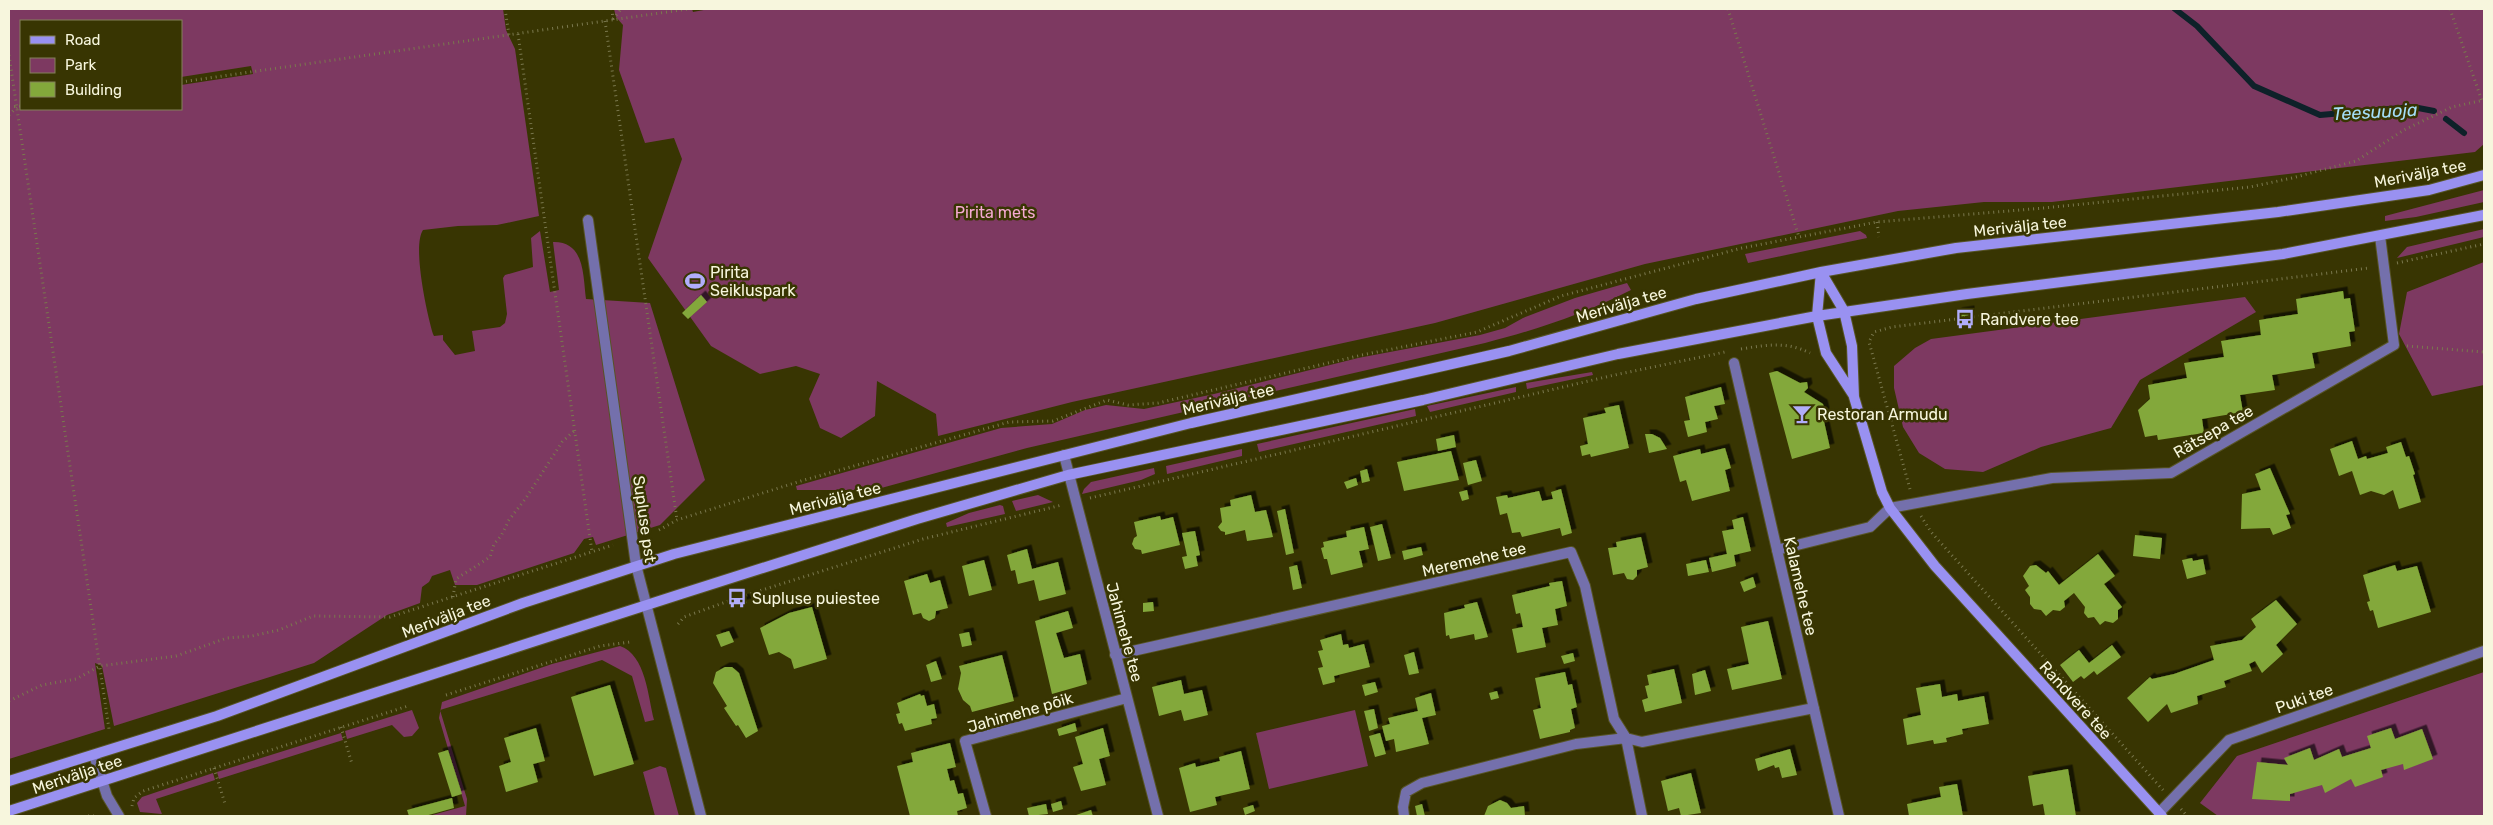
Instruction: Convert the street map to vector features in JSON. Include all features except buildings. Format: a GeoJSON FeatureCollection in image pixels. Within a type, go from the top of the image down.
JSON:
{"type":"FeatureCollection","features":[{"type":"Feature","properties":{"kind":"main road","name":"Merivälja tee"},"geometry":{"type":"LineString","coordinates":[[9,781],[217,716],[523,603],[674,554],[1191,423],[1509,351],[1696,299],[1821,272],[1956,248],[2278,212],[2429,190],[2484,175]]}},
{"type":"Feature","properties":{"kind":"main road","name":"Merivälja tee"},"geometry":{"type":"LineString","coordinates":[[9,812],[646,605],[916,520],[1068,475],[1423,400],[1618,354],[1844,311],[2283,254],[2484,215]]}},
{"type":"Feature","properties":{"kind":"main road","name":"Randvere tee"},"geometry":{"type":"LineString","coordinates":[[1821,272],[1844,311],[1852,346],[1854,397],[1882,492],[1890,508],[1935,566],[2160,815]]}},
{"type":"Feature","properties":{"kind":"main road","name":"Randvere tee"},"geometry":{"type":"LineString","coordinates":[[1821,272],[1817,316],[1826,353],[1854,397]]}},
{"type":"Feature","properties":{"kind":"street","name":"Supluse pst"},"geometry":{"type":"LineString","coordinates":[[588,220],[636,565],[701,816]]}},
{"type":"Feature","properties":{"kind":"street"},"geometry":{"type":"LineString","coordinates":[[2380,236],[2394,344]]}},
{"type":"Feature","properties":{"kind":"street","name":"Rätsepa tee"},"geometry":{"type":"LineString","coordinates":[[1890,508],[2052,478],[2171,473],[2394,344]]}},
{"type":"Feature","properties":{"kind":"street","name":"Kalamehe tee"},"geometry":{"type":"LineString","coordinates":[[1734,363],[1839,816]]}},
{"type":"Feature","properties":{"kind":"street","name":"Jahimehe tee"},"geometry":{"type":"LineString","coordinates":[[1064,455],[1158,816]]}},
{"type":"Feature","properties":{"kind":"street"},"geometry":{"type":"LineString","coordinates":[[1777,550],[1870,527],[1890,508]]}},
{"type":"Feature","properties":{"kind":"street","name":"Meremehe tee"},"geometry":{"type":"LineString","coordinates":[[1115,655],[1570,552],[1585,586],[1614,720],[1626,738],[1642,816]]}},
{"type":"Feature","properties":{"kind":"street","name":"Puki tee"},"geometry":{"type":"LineString","coordinates":[[2160,815],[2229,740],[2484,651]]}},
{"type":"Feature","properties":{"kind":"street","name":"Jahimehe põik"},"geometry":{"type":"LineString","coordinates":[[986,816],[965,741],[1127,698]]}},
{"type":"Feature","properties":{"kind":"street"},"geometry":{"type":"LineString","coordinates":[[1404,816],[1403,806],[1406,792],[1422,783],[1576,744],[1626,738],[1642,742],[1814,708]]}},
{"type":"Feature","properties":{"kind":"street"},"geometry":{"type":"LineString","coordinates":[[94,755],[102,781],[119,816]]}},
{"type":"Feature","properties":{"kind":"path"},"geometry":{"type":"LineString","coordinates":[[505,9],[509,35]]}},
{"type":"Feature","properties":{"kind":"path"},"geometry":{"type":"LineString","coordinates":[[612,9],[613,20]]}},
{"type":"Feature","properties":{"kind":"path"},"geometry":{"type":"LineString","coordinates":[[613,20],[621,9]]}},
{"type":"Feature","properties":{"kind":"path"},"geometry":{"type":"LineString","coordinates":[[182,82],[688,9]]}},
{"type":"Feature","properties":{"kind":"path"},"geometry":{"type":"LineString","coordinates":[[1728,9],[1799,237]]}},
{"type":"Feature","properties":{"kind":"path"},"geometry":{"type":"LineString","coordinates":[[660,530],[677,520],[801,481],[1009,422],[1053,421],[1107,400],[1128,405],[1158,403],[1362,354],[1478,332],[1562,296],[1742,248],[1877,222],[2044,208],[2258,185],[2356,161],[2370,155],[2404,130],[2452,107],[2483,101],[2450,9]]}},
{"type":"Feature","properties":{"kind":"path"},"geometry":{"type":"LineString","coordinates":[[605,21],[677,520]]}},
{"type":"Feature","properties":{"kind":"path"},"geometry":{"type":"LineString","coordinates":[[518,34],[592,552]]}},
{"type":"Feature","properties":{"kind":"path"},"geometry":{"type":"LineString","coordinates":[[9,55],[19,106],[109,729]]}},
{"type":"Feature","properties":{"kind":"path"},"geometry":{"type":"LineString","coordinates":[[9,108],[19,106]]}},
{"type":"Feature","properties":{"kind":"path"},"geometry":{"type":"LineString","coordinates":[[9,115],[19,106]]}},
{"type":"Feature","properties":{"kind":"path"},"geometry":{"type":"LineString","coordinates":[[1877,222],[1879,236]]}},
{"type":"Feature","properties":{"kind":"path"},"geometry":{"type":"LineString","coordinates":[[2394,264],[2484,244]]}},
{"type":"Feature","properties":{"kind":"path"},"geometry":{"type":"LineString","coordinates":[[2187,816],[1930,532],[1914,504],[1869,342],[1874,332],[1892,327],[2374,267]]}},
{"type":"Feature","properties":{"kind":"path"},"geometry":{"type":"LineString","coordinates":[[1890,320],[1892,327]]}},
{"type":"Feature","properties":{"kind":"path"},"geometry":{"type":"LineString","coordinates":[[678,624],[684,617],[737,598],[930,537],[1075,502],[1610,376],[1732,350],[1778,343],[1796,346],[1814,355]]}},
{"type":"Feature","properties":{"kind":"path"},"geometry":{"type":"LineString","coordinates":[[2394,344],[2484,352]]}},
{"type":"Feature","properties":{"kind":"path"},"geometry":{"type":"LineString","coordinates":[[453,597],[456,579],[490,557],[494,544],[501,536],[509,520],[562,442],[574,430]]}},
{"type":"Feature","properties":{"kind":"path"},"geometry":{"type":"LineString","coordinates":[[9,701],[42,685],[76,679],[100,666],[176,656],[227,638],[252,636],[280,630],[312,616],[390,617],[613,545]]}},
{"type":"Feature","properties":{"kind":"path"},"geometry":{"type":"LineString","coordinates":[[586,554],[588,559]]}},
{"type":"Feature","properties":{"kind":"path"},"geometry":{"type":"LineString","coordinates":[[446,694],[600,646],[630,642]]}},
{"type":"Feature","properties":{"kind":"path"},"geometry":{"type":"LineString","coordinates":[[134,811],[132,802],[140,793],[408,706]]}},
{"type":"Feature","properties":{"kind":"path"},"geometry":{"type":"LineString","coordinates":[[341,728],[352,764]]}},
{"type":"Feature","properties":{"kind":"path"},"geometry":{"type":"LineString","coordinates":[[214,768],[225,804]]}},
{"type":"Feature","properties":{"kind":"path"},"geometry":{"type":"LineString","coordinates":[[88,816],[96,816]]}},
{"type":"Feature","properties":{"kind":"green space"},"geometry":{"type":"Polygon","coordinates":[[[9,9],[503,9],[506,30],[515,49],[539,216],[497,225],[458,226],[423,230],[420,238],[420,265],[424,297],[433,334],[434,336],[443,335],[443,340],[455,355],[475,351],[472,331],[500,327],[505,323],[507,314],[503,278],[505,275],[533,267],[531,238],[540,231],[550,292],[559,290],[553,242],[563,243],[571,247],[577,254],[583,271],[586,299],[650,303],[705,480],[660,525],[596,545],[593,537],[584,539],[574,553],[477,585],[455,585],[450,570],[432,576],[429,582],[422,587],[420,603],[387,615],[314,663],[114,726],[102,666],[95,663],[105,729],[9,759],[9,9]]]}},
{"type":"Feature","properties":{"kind":"green space","name":"Pirita mets"},"geometry":{"type":"Polygon","coordinates":[[[614,9],[692,9],[693,12],[709,9],[2484,9],[2484,144],[2475,152],[2052,202],[1984,202],[1898,211],[1645,264],[1435,323],[1072,402],[938,436],[936,414],[877,381],[875,416],[841,438],[820,428],[809,399],[820,374],[796,366],[760,374],[711,346],[648,258],[682,159],[674,138],[645,143],[619,70],[623,25],[616,17],[614,9]]]}},
{"type":"Feature","properties":{"kind":"green space"},"geometry":{"type":"Polygon","coordinates":[[[2484,190],[2484,202],[2416,217],[2385,221],[2385,216],[2484,190]]]}},
{"type":"Feature","properties":{"kind":"green space"},"geometry":{"type":"Polygon","coordinates":[[[2484,229],[2484,237],[2397,258],[2407,247],[2484,229]]]}},
{"type":"Feature","properties":{"kind":"green space"},"geometry":{"type":"Polygon","coordinates":[[[1860,231],[1867,238],[1748,263],[1745,254],[1860,231]]]}},
{"type":"Feature","properties":{"kind":"green space"},"geometry":{"type":"Polygon","coordinates":[[[2484,262],[2484,385],[2432,396],[2399,334],[2407,292],[2484,262]]]}},
{"type":"Feature","properties":{"kind":"green space"},"geometry":{"type":"Polygon","coordinates":[[[1627,283],[1631,290],[1595,307],[1542,327],[1485,343],[1027,448],[874,490],[797,490],[796,486],[1001,428],[1052,424],[1085,410],[1106,405],[1144,409],[1214,394],[1358,358],[1480,335],[1505,328],[1523,318],[1575,298],[1627,283]]]}},
{"type":"Feature","properties":{"kind":"green space"},"geometry":{"type":"Polygon","coordinates":[[[2245,297],[2256,312],[2140,380],[2111,428],[2041,447],[1983,472],[1945,469],[1919,453],[1903,427],[1894,388],[1894,366],[1915,348],[1931,339],[2245,297]]]}},
{"type":"Feature","properties":{"kind":"green space"},"geometry":{"type":"Polygon","coordinates":[[[1592,372],[1593,375],[1527,389],[1526,383],[1592,372]]]}},
{"type":"Feature","properties":{"kind":"green space"},"geometry":{"type":"Polygon","coordinates":[[[1516,387],[1516,392],[1430,412],[1427,406],[1516,387]]]}},
{"type":"Feature","properties":{"kind":"green space"},"geometry":{"type":"Polygon","coordinates":[[[1415,409],[1416,416],[1259,452],[1257,444],[1415,409]]]}},
{"type":"Feature","properties":{"kind":"green space"},"geometry":{"type":"Polygon","coordinates":[[[1242,449],[1242,456],[1167,474],[1166,466],[1242,449]]]}},
{"type":"Feature","properties":{"kind":"green space"},"geometry":{"type":"Polygon","coordinates":[[[1154,468],[1155,474],[1141,480],[1082,494],[1091,482],[1154,468]]]}},
{"type":"Feature","properties":{"kind":"green space"},"geometry":{"type":"Polygon","coordinates":[[[1038,495],[1053,502],[1016,511],[1012,501],[1038,495]]]}},
{"type":"Feature","properties":{"kind":"green space"},"geometry":{"type":"Polygon","coordinates":[[[1000,505],[1003,506],[1005,514],[947,527],[946,523],[969,513],[1000,505]]]}},
{"type":"Feature","properties":{"kind":"green space"},"geometry":{"type":"Polygon","coordinates":[[[620,646],[629,651],[641,667],[654,720],[645,722],[632,676],[602,660],[441,710],[442,702],[552,664],[620,646]]]}},
{"type":"Feature","properties":{"kind":"green space"},"geometry":{"type":"Polygon","coordinates":[[[2484,672],[2484,816],[2218,816],[2200,803],[2237,756],[2484,672]]]}},
{"type":"Feature","properties":{"kind":"green space"},"geometry":{"type":"Polygon","coordinates":[[[412,710],[419,728],[412,736],[404,737],[392,725],[347,739],[345,731],[412,710]]]}},
{"type":"Feature","properties":{"kind":"green space"},"geometry":{"type":"Polygon","coordinates":[[[1355,710],[1368,766],[1269,789],[1256,733],[1355,710]]]}},
{"type":"Feature","properties":{"kind":"green space"},"geometry":{"type":"Polygon","coordinates":[[[440,711],[467,799],[466,816],[429,816],[465,806],[439,718],[440,711]]]}},
{"type":"Feature","properties":{"kind":"green space"},"geometry":{"type":"Polygon","coordinates":[[[341,733],[343,740],[219,779],[217,772],[341,733]]]}},
{"type":"Feature","properties":{"kind":"green space"},"geometry":{"type":"Polygon","coordinates":[[[660,766],[666,768],[679,816],[655,816],[643,772],[660,766]]]}},
{"type":"Feature","properties":{"kind":"green space"},"geometry":{"type":"Polygon","coordinates":[[[213,773],[215,780],[156,799],[162,814],[140,812],[137,803],[142,797],[213,773]]]}},
{"type":"Feature","properties":{"kind":"waterway","name":"Teesuuoja"},"geometry":{"type":"LineString","coordinates":[[2175,9],[2197,26],[2254,86],[2320,115],[2413,107],[2434,111]]}},
{"type":"Feature","properties":{"kind":"waterway","name":"Teesuuoja"},"geometry":{"type":"LineString","coordinates":[[2446,119],[2464,133]]}},
{"type":"Feature","properties":{"kind":"place","name":"Pirita Seikluspark"},"geometry":{"type":"Point","coordinates":[695,281]}},
{"type":"Feature","properties":{"kind":"place","name":"Randvere tee"},"geometry":{"type":"Point","coordinates":[1965,319]}},
{"type":"Feature","properties":{"kind":"place","name":"Restoran Armudu"},"geometry":{"type":"Point","coordinates":[1802,414]}},
{"type":"Feature","properties":{"kind":"place","name":"Supluse puiestee"},"geometry":{"type":"Point","coordinates":[737,598]}}]}
